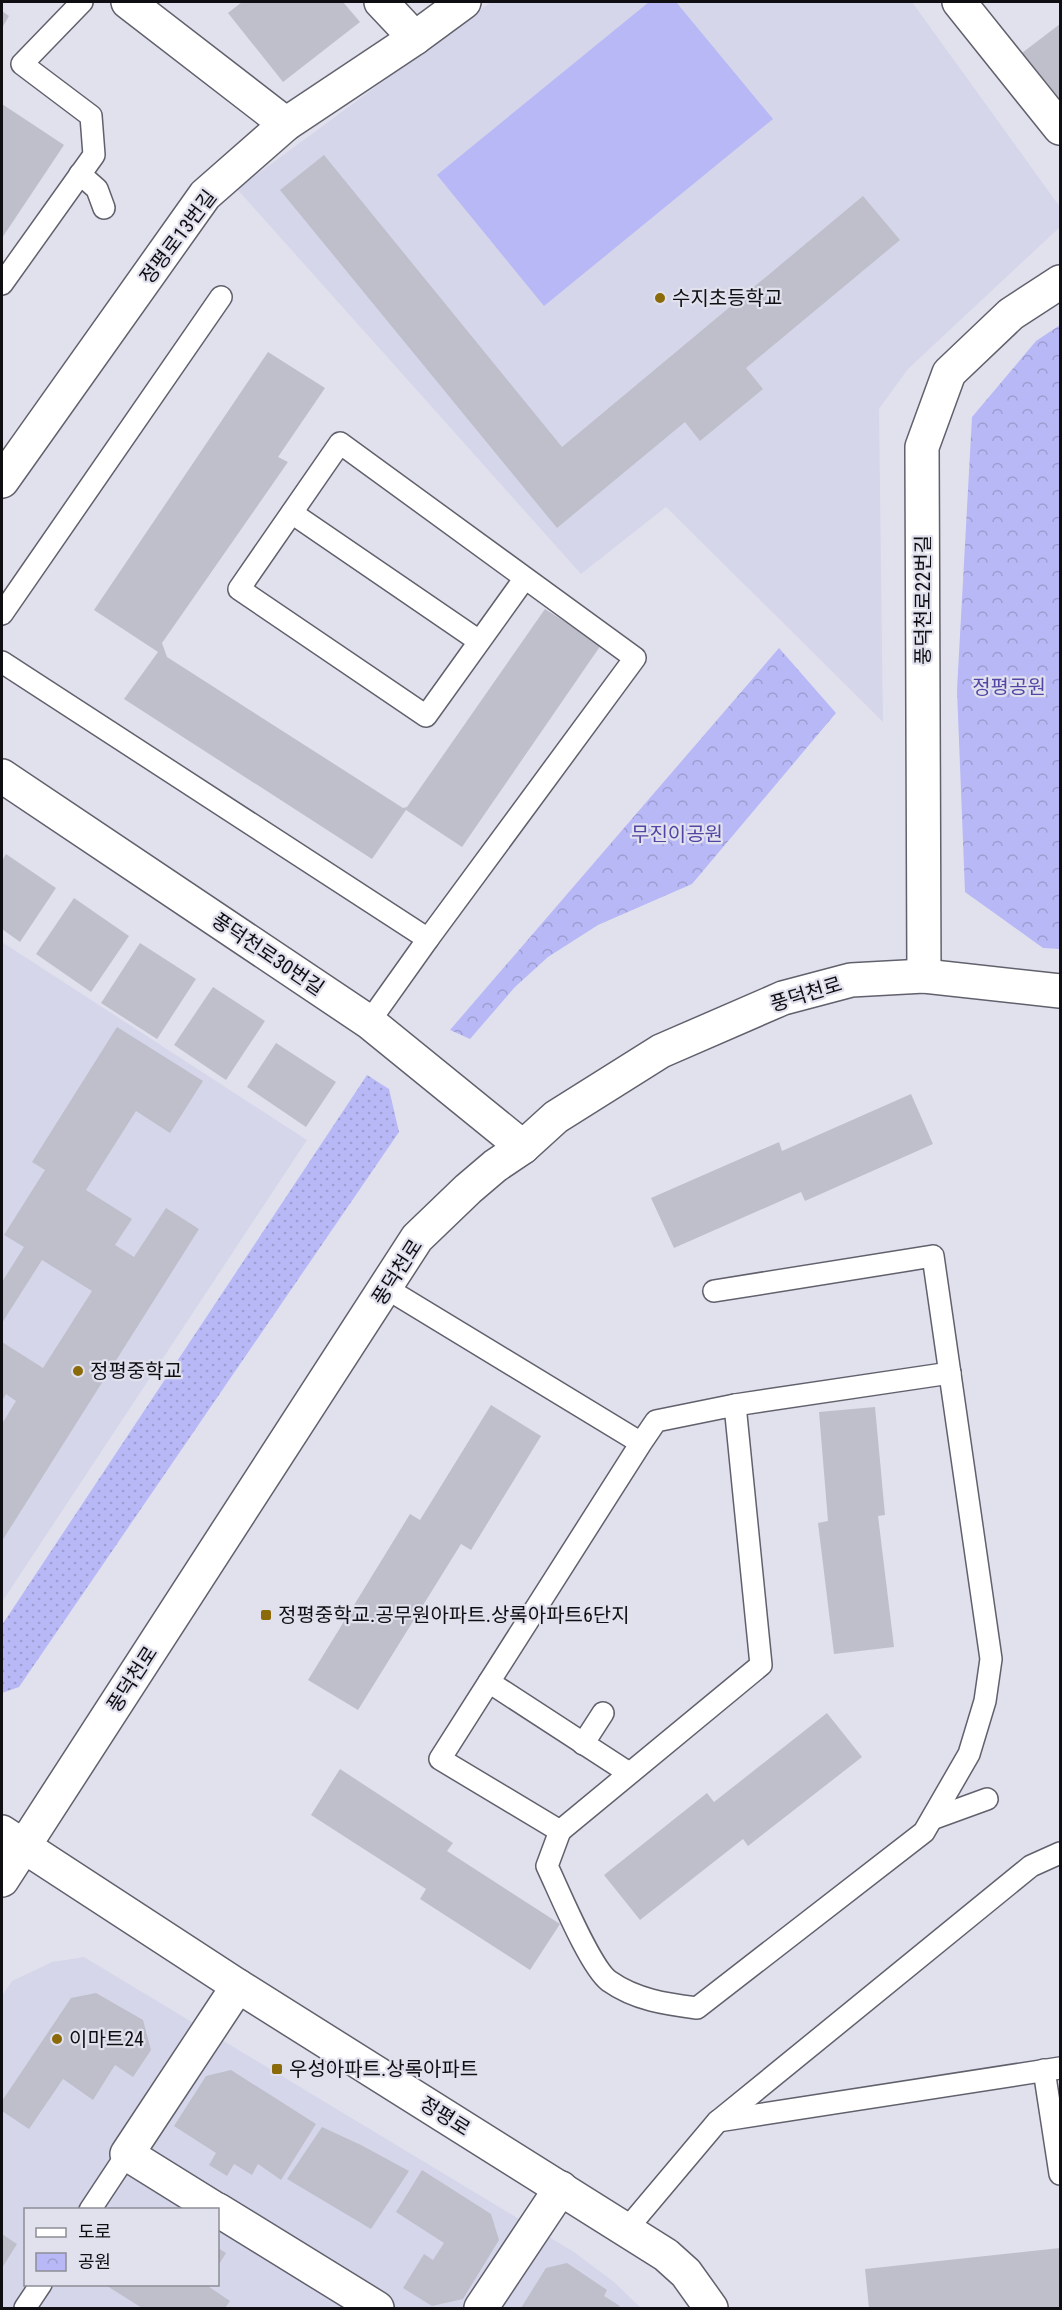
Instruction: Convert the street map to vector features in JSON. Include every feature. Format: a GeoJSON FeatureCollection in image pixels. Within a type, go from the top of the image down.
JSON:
{"type":"FeatureCollection","features":[{"type":"Feature","properties":{"kind":"street"},"geometry":{"type":"LineString","coordinates":[[128,2],[286,124]]}},
{"type":"Feature","properties":{"kind":"street"},"geometry":{"type":"LineString","coordinates":[[381,2],[415,38]]}},
{"type":"Feature","properties":{"kind":"street","name":"정평로13번길"},"geometry":{"type":"LineString","coordinates":[[2,481],[205,195],[286,124],[415,38],[464,2]]}},
{"type":"Feature","properties":{"kind":"street"},"geometry":{"type":"LineString","coordinates":[[959,2],[1060,128]]}},
{"type":"Feature","properties":{"kind":"street","name":"풍덕천로22번길"},"geometry":{"type":"LineString","coordinates":[[924,976],[922,447],[949,373],[1011,314],[1060,282]]}},
{"type":"Feature","properties":{"kind":"street","name":"풍덕천로30번길"},"geometry":{"type":"LineString","coordinates":[[2,776],[369,1022],[523,1147]]}},
{"type":"Feature","properties":{"kind":"street","name":"풍덕천로"},"geometry":{"type":"LineString","coordinates":[[2,1880],[12,1839],[386,1288],[417,1238],[495,1166],[523,1147],[556,1117],[661,1051],[783,998],[851,980],[924,976],[1060,991]]}},
{"type":"Feature","properties":{"kind":"street","name":"정평로"},"geometry":{"type":"LineString","coordinates":[[12,1839],[238,1986],[666,2255],[686,2273],[711,2308]]}},
{"type":"Feature","properties":{"kind":"street"},"geometry":{"type":"LineString","coordinates":[[214,2208],[127,2154],[238,1986]]}},
{"type":"Feature","properties":{"kind":"street"},"geometry":{"type":"LineString","coordinates":[[481,2308],[561,2188]]}},
{"type":"Feature","properties":{"kind":"street"},"geometry":{"type":"LineString","coordinates":[[219,2211],[377,2308]]}},
{"type":"Feature","properties":{"kind":"lane"},"geometry":{"type":"LineString","coordinates":[[2,284],[94,155],[91,116],[22,64],[82,2]]}},
{"type":"Feature","properties":{"kind":"lane"},"geometry":{"type":"LineString","coordinates":[[80,174],[97,189],[104,208]]}},
{"type":"Feature","properties":{"kind":"lane"},"geometry":{"type":"LineString","coordinates":[[2,614],[221,297]]}},
{"type":"Feature","properties":{"kind":"lane"},"geometry":{"type":"LineString","coordinates":[[369,1022],[635,658],[340,443],[239,589],[426,716],[525,578]]}},
{"type":"Feature","properties":{"kind":"lane"},"geometry":{"type":"LineString","coordinates":[[292,513],[479,641]]}},
{"type":"Feature","properties":{"kind":"lane"},"geometry":{"type":"LineString","coordinates":[[2,662],[428,939]]}},
{"type":"Feature","properties":{"kind":"lane"},"geometry":{"type":"LineString","coordinates":[[714,1291],[933,1256],[991,1659],[985,1701],[969,1754],[924,1832],[697,2008],[664,2004],[635,1996],[607,1980],[591,1958],[547,1866],[560,1831],[760,1665],[735,1405]]}},
{"type":"Feature","properties":{"kind":"lane"},"geometry":{"type":"LineString","coordinates":[[386,1288],[640,1443]]}},
{"type":"Feature","properties":{"kind":"lane"},"geometry":{"type":"LineString","coordinates":[[560,1831],[440,1759],[640,1443],[656,1422],[735,1405],[950,1373]]}},
{"type":"Feature","properties":{"kind":"lane"},"geometry":{"type":"LineString","coordinates":[[489,1682],[629,1773]]}},
{"type":"Feature","properties":{"kind":"lane"},"geometry":{"type":"LineString","coordinates":[[583,1744],[603,1713]]}},
{"type":"Feature","properties":{"kind":"lane"},"geometry":{"type":"LineString","coordinates":[[932,1819],[987,1799]]}},
{"type":"Feature","properties":{"kind":"lane"},"geometry":{"type":"LineString","coordinates":[[626,2230],[717,2121],[1031,1866],[1060,1853]]}},
{"type":"Feature","properties":{"kind":"lane"},"geometry":{"type":"LineString","coordinates":[[717,2121],[1052,2069],[1060,2174]]}},
{"type":"Feature","properties":{"kind":"lane"},"geometry":{"type":"LineString","coordinates":[[91,2208],[127,2154]]}},
{"type":"Feature","properties":{"kind":"lane"},"geometry":{"type":"LineString","coordinates":[[25,2308],[40,2286]]}},
{"type":"Feature","properties":{"kind":"shaded area","name":"수지초등학교"},"geometry":{"type":"Polygon","coordinates":[[[491,2],[912,2],[1060,207],[1060,227],[908,369],[879,409],[883,722],[666,507],[581,574],[237,189],[491,2]]]}},
{"type":"Feature","properties":{"kind":"shaded area","name":"정평중학교"},"geometry":{"type":"Polygon","coordinates":[[[2,942],[307,1140],[2,1602],[2,942]]]}},
{"type":"Feature","properties":{"kind":"shaded area"},"geometry":{"type":"Polygon","coordinates":[[[84,1957],[574,2252],[614,2282],[641,2308],[2,2308],[2,1996],[12,1981],[52,1962],[84,1957]]]}},
{"type":"Feature","properties":{"kind":"green space"},"geometry":{"type":"Polygon","coordinates":[[[649,2],[676,2],[773,119],[544,306],[437,175],[649,2]]]}},
{"type":"Feature","properties":{"kind":"green space","name":"정평공원"},"geometry":{"type":"Polygon","coordinates":[[[1060,325],[1060,949],[1043,948],[965,892],[957,690],[972,417],[1036,341],[1060,325]]]}},
{"type":"Feature","properties":{"kind":"green space","name":"무진이공원"},"geometry":{"type":"Polygon","coordinates":[[[779,648],[836,713],[692,884],[598,925],[548,957],[515,987],[470,1039],[450,1030],[779,648]]]}},
{"type":"Feature","properties":{"kind":"green space"},"geometry":{"type":"Polygon","coordinates":[[[367,1075],[389,1089],[399,1132],[19,1687],[2,1693],[2,1625],[367,1075]]]}},
{"type":"Feature","properties":{"kind":"building"},"geometry":{"type":"Polygon","coordinates":[[[242,2],[343,2],[360,22],[283,82],[228,13],[242,2]]]}},
{"type":"Feature","properties":{"kind":"building"},"geometry":{"type":"Polygon","coordinates":[[[2,11],[9,16],[2,28],[2,11]]]}},
{"type":"Feature","properties":{"kind":"building"},"geometry":{"type":"Polygon","coordinates":[[[1060,24],[1060,112],[1018,56],[1060,24]]]}},
{"type":"Feature","properties":{"kind":"building"},"geometry":{"type":"Polygon","coordinates":[[[2,104],[64,145],[2,238],[2,104]]]}},
{"type":"Feature","properties":{"kind":"building"},"geometry":{"type":"Polygon","coordinates":[[[324,155],[562,447],[863,196],[900,240],[746,368],[763,389],[700,441],[685,422],[557,528],[280,190],[324,155]]]}},
{"type":"Feature","properties":{"kind":"building"},"geometry":{"type":"Polygon","coordinates":[[[268,352],[325,388],[278,457],[288,462],[162,643],[167,657],[403,808],[407,807],[545,609],[601,645],[462,847],[406,810],[372,859],[124,699],[158,652],[94,610],[268,352]]]}},
{"type":"Feature","properties":{"kind":"building"},"geometry":{"type":"Polygon","coordinates":[[[6,854],[56,888],[20,942],[2,929],[2,861],[6,854]]]}},
{"type":"Feature","properties":{"kind":"building"},"geometry":{"type":"Polygon","coordinates":[[[74,898],[129,936],[91,992],[36,954],[74,898]]]}},
{"type":"Feature","properties":{"kind":"building"},"geometry":{"type":"Polygon","coordinates":[[[140,943],[196,979],[157,1039],[101,1003],[140,943]]]}},
{"type":"Feature","properties":{"kind":"building"},"geometry":{"type":"Polygon","coordinates":[[[213,987],[265,1021],[226,1080],[174,1045],[213,987]]]}},
{"type":"Feature","properties":{"kind":"building"},"geometry":{"type":"Polygon","coordinates":[[[117,1027],[203,1081],[170,1133],[136,1111],[86,1190],[132,1219],[115,1245],[134,1257],[166,1208],[199,1229],[2,1541],[2,1424],[16,1401],[6,1394],[2,1401],[2,1342],[43,1368],[92,1291],[42,1260],[2,1323],[2,1282],[24,1247],[4,1235],[45,1170],[32,1162],[117,1027]]]}},
{"type":"Feature","properties":{"kind":"building"},"geometry":{"type":"Polygon","coordinates":[[[276,1043],[336,1082],[306,1127],[247,1087],[276,1043]]]}},
{"type":"Feature","properties":{"kind":"building"},"geometry":{"type":"Polygon","coordinates":[[[911,1094],[933,1144],[805,1201],[801,1192],[674,1248],[651,1198],[779,1142],[782,1151],[911,1094]]]}},
{"type":"Feature","properties":{"kind":"building"},"geometry":{"type":"Polygon","coordinates":[[[491,1405],[541,1436],[471,1550],[461,1544],[358,1710],[308,1680],[410,1514],[420,1520],[491,1405]]]}},
{"type":"Feature","properties":{"kind":"building"},"geometry":{"type":"Polygon","coordinates":[[[875,1407],[885,1515],[878,1516],[894,1647],[834,1654],[818,1523],[828,1521],[819,1412],[875,1407]]]}},
{"type":"Feature","properties":{"kind":"building"},"geometry":{"type":"Polygon","coordinates":[[[827,1713],[862,1757],[748,1846],[743,1839],[640,1920],[604,1875],[707,1793],[714,1802],[827,1713]]]}},
{"type":"Feature","properties":{"kind":"building"},"geometry":{"type":"Polygon","coordinates":[[[340,1769],[453,1843],[447,1851],[560,1924],[530,1970],[420,1899],[426,1889],[311,1815],[340,1769]]]}},
{"type":"Feature","properties":{"kind":"building"},"geometry":{"type":"Polygon","coordinates":[[[96,1993],[143,2020],[151,2050],[133,2077],[115,2065],[93,2100],[63,2079],[29,2129],[2,2111],[2,2101],[71,1998],[96,1993]]]}},
{"type":"Feature","properties":{"kind":"building"},"geometry":{"type":"Polygon","coordinates":[[[231,2070],[316,2124],[281,2180],[258,2164],[252,2175],[234,2164],[227,2176],[209,2165],[216,2153],[174,2126],[206,2076],[231,2070]]]}},
{"type":"Feature","properties":{"kind":"building"},"geometry":{"type":"Polygon","coordinates":[[[322,2127],[409,2171],[371,2229],[287,2179],[322,2127]]]}},
{"type":"Feature","properties":{"kind":"building"},"geometry":{"type":"Polygon","coordinates":[[[422,2170],[491,2214],[499,2240],[463,2299],[432,2306],[403,2288],[424,2254],[433,2260],[444,2243],[396,2212],[422,2170]]]}},
{"type":"Feature","properties":{"kind":"building"},"geometry":{"type":"Polygon","coordinates":[[[2,2234],[17,2244],[2,2268],[2,2234]]]}},
{"type":"Feature","properties":{"kind":"building"},"geometry":{"type":"Polygon","coordinates":[[[1060,2248],[1060,2308],[869,2308],[865,2269],[1060,2248]]]}},
{"type":"Feature","properties":{"kind":"building"},"geometry":{"type":"Polygon","coordinates":[[[219,2249],[226,2253],[219,2264],[219,2249]]]}},
{"type":"Feature","properties":{"kind":"building"},"geometry":{"type":"Polygon","coordinates":[[[567,2263],[607,2290],[604,2296],[620,2306],[618,2308],[521,2308],[546,2268],[567,2263]]]}},
{"type":"Feature","properties":{"kind":"building"},"geometry":{"type":"Polygon","coordinates":[[[107,2286],[208,2286],[230,2301],[225,2308],[142,2308],[107,2286]]]}},
{"type":"Feature","properties":{"kind":"place","name":"수지초등학교"},"geometry":{"type":"Point","coordinates":[660,298]}},
{"type":"Feature","properties":{"kind":"place","name":"정평중학교"},"geometry":{"type":"Point","coordinates":[78,1371]}},
{"type":"Feature","properties":{"kind":"place","name":"정평중학교.공무원아파트.상록아파트6단지"},"geometry":{"type":"Point","coordinates":[266,1615]}},
{"type":"Feature","properties":{"kind":"place","name":"이마트24"},"geometry":{"type":"Point","coordinates":[57,2039]}},
{"type":"Feature","properties":{"kind":"place","name":"우성아파트.상록아파트"},"geometry":{"type":"Point","coordinates":[277,2069]}}]}
